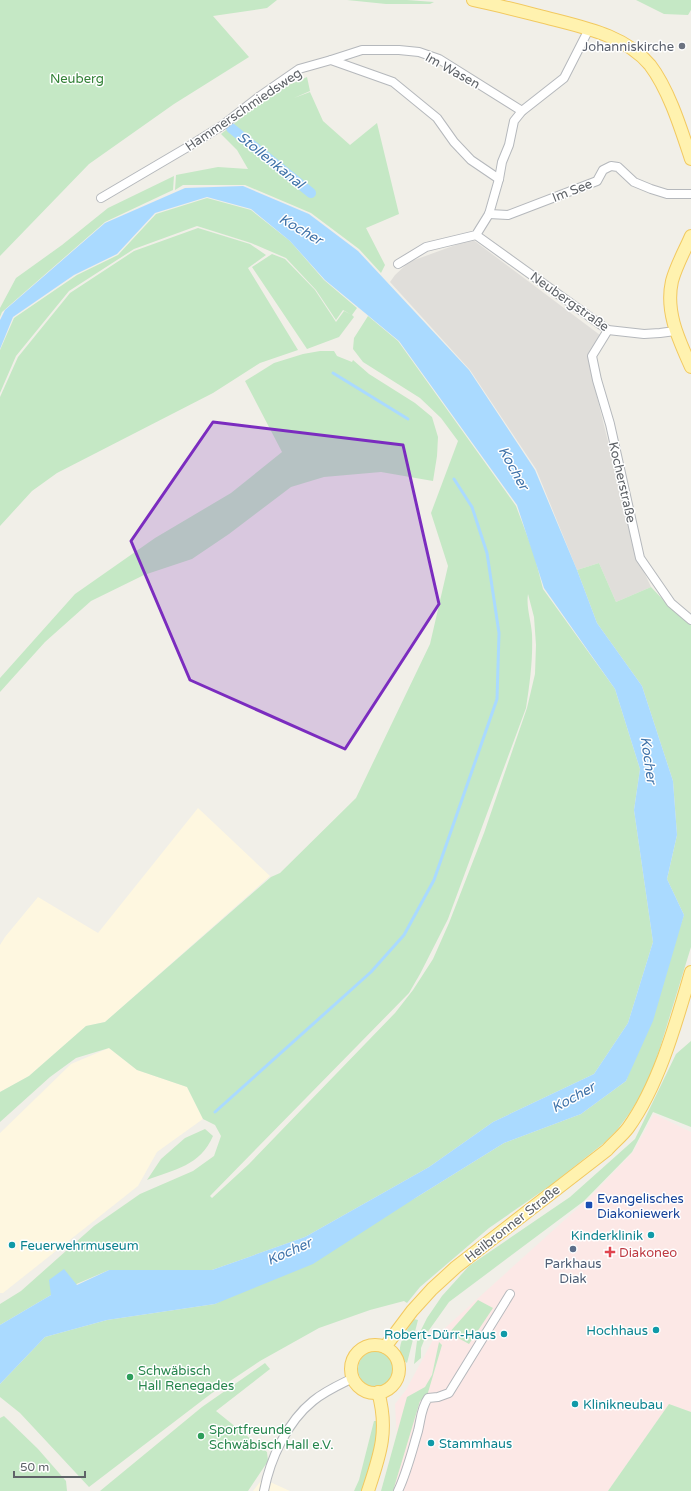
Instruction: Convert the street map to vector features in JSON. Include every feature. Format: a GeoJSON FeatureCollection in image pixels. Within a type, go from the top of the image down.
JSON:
{"type":"FeatureCollection","features":[{"type":"Feature","properties":{"kind":"main road"},"geometry":{"type":"LineString","coordinates":[[473,0],[589,29],[620,41],[641,55],[658,78],[668,99],[691,159]]}},
{"type":"Feature","properties":{"kind":"main road"},"geometry":{"type":"LineString","coordinates":[[691,236],[686,257],[675,274],[671,288],[671,310],[675,331],[691,367]]}},
{"type":"Feature","properties":{"kind":"main road","name":"Heilbronner Straße"},"geometry":{"type":"LineString","coordinates":[[385,1347],[412,1311],[432,1289],[456,1267],[607,1150],[628,1128],[658,1072],[691,972]]}},
{"type":"Feature","properties":{"kind":"main road"},"geometry":{"type":"LineString","coordinates":[[374,1345],[385,1347],[393,1353],[397,1360],[398,1374],[394,1382],[387,1389],[378,1392],[368,1392],[361,1388],[353,1378],[351,1369],[352,1361],[362,1348],[374,1345]]}},
{"type":"Feature","properties":{"kind":"main road"},"geometry":{"type":"LineString","coordinates":[[368,1491],[379,1456],[384,1425],[378,1392]]}},
{"type":"Feature","properties":{"kind":"street"},"geometry":{"type":"LineString","coordinates":[[398,264],[426,247],[476,235],[489,214],[499,180],[502,162],[509,145],[514,121],[522,111],[564,78],[589,29]]}},
{"type":"Feature","properties":{"kind":"street","name":"Im Wasen"},"geometry":{"type":"LineString","coordinates":[[331,60],[362,50],[399,50],[419,52],[438,59],[522,111]]}},
{"type":"Feature","properties":{"kind":"street"},"geometry":{"type":"LineString","coordinates":[[331,60],[393,82],[436,118],[454,142],[471,160],[499,180]]}},
{"type":"Feature","properties":{"kind":"street","name":"Hammerschmiedsweg"},"geometry":{"type":"LineString","coordinates":[[101,198],[223,125],[260,96],[299,69],[331,60]]}},
{"type":"Feature","properties":{"kind":"street","name":"Im See"},"geometry":{"type":"LineString","coordinates":[[489,214],[508,216],[597,181],[603,170],[610,166],[618,167],[634,182],[651,189],[667,194],[691,194]]}},
{"type":"Feature","properties":{"kind":"street","name":"Neubergstraße"},"geometry":{"type":"LineString","coordinates":[[476,235],[608,330],[644,334],[675,331]]}},
{"type":"Feature","properties":{"kind":"street","name":"Kocherstraße"},"geometry":{"type":"LineString","coordinates":[[608,330],[592,356],[597,380],[610,424],[640,558],[671,603],[691,620]]}},
{"type":"Feature","properties":{"kind":"street"},"geometry":{"type":"LineString","coordinates":[[398,1491],[404,1479],[410,1460],[423,1405],[428,1398],[438,1397],[449,1393],[510,1294]]}},
{"type":"Feature","properties":{"kind":"street"},"geometry":{"type":"LineString","coordinates":[[264,1491],[266,1479],[280,1444],[296,1418],[312,1402],[329,1390],[353,1378]]}},
{"type":"Feature","properties":{"kind":"highlighted area"},"geometry":{"type":"Polygon","coordinates":[[[213,422],[403,445],[439,604],[345,749],[190,680],[131,541],[213,422]]]}},
{"type":"Feature","properties":{"kind":"shaded area"},"geometry":{"type":"Polygon","coordinates":[[[472,239],[600,335],[588,360],[635,552],[651,587],[616,602],[599,563],[577,570],[536,469],[470,370],[390,282],[409,262],[472,239]]]}},
{"type":"Feature","properties":{"kind":"shaded area"},"geometry":{"type":"Polygon","coordinates":[[[198,808],[270,876],[105,1022],[86,1026],[29,1076],[0,1092],[0,945],[5,937],[38,897],[98,933],[198,808]]]}},
{"type":"Feature","properties":{"kind":"shaded area"},"geometry":{"type":"Polygon","coordinates":[[[109,1048],[137,1070],[187,1087],[203,1119],[157,1152],[138,1186],[3,1293],[0,1293],[0,1133],[71,1064],[109,1048]]]}},
{"type":"Feature","properties":{"kind":"shaded area","name":"Diakoneo"},"geometry":{"type":"Polygon","coordinates":[[[654,1114],[691,1132],[691,1412],[669,1404],[608,1491],[382,1491],[397,1439],[395,1404],[406,1390],[434,1338],[590,1197],[633,1152],[654,1114]]]}},
{"type":"Feature","properties":{"kind":"shaded area"},"geometry":{"type":"Polygon","coordinates":[[[260,1482],[270,1482],[290,1491],[253,1491],[260,1482]]]}},
{"type":"Feature","properties":{"kind":"green space","name":"Neuberg"},"geometry":{"type":"Polygon","coordinates":[[[0,0],[277,0],[267,8],[213,16],[249,57],[174,104],[89,164],[0,256],[0,0]]]}},
{"type":"Feature","properties":{"kind":"green space"},"geometry":{"type":"Polygon","coordinates":[[[347,0],[407,0],[434,2],[430,4],[386,4],[347,0]]]}},
{"type":"Feature","properties":{"kind":"green space"},"geometry":{"type":"Polygon","coordinates":[[[636,0],[691,0],[691,10],[688,15],[664,14],[636,0]]]}},
{"type":"Feature","properties":{"kind":"green space"},"geometry":{"type":"Polygon","coordinates":[[[307,77],[310,91],[294,98],[310,92],[323,121],[350,145],[377,123],[399,214],[366,228],[385,265],[381,273],[359,249],[311,213],[245,185],[183,185],[175,190],[176,175],[218,167],[248,169],[237,150],[221,134],[275,91],[307,77]]]}},
{"type":"Feature","properties":{"kind":"green space"},"geometry":{"type":"Polygon","coordinates":[[[174,176],[173,190],[105,222],[2,312],[0,317],[0,308],[16,278],[62,245],[108,208],[174,176]]]}},
{"type":"Feature","properties":{"kind":"green space"},"geometry":{"type":"Polygon","coordinates":[[[207,198],[251,210],[290,241],[324,280],[357,308],[352,315],[354,317],[339,337],[307,349],[252,267],[272,254],[285,259],[315,290],[336,322],[344,311],[350,314],[343,310],[336,320],[316,290],[286,258],[251,243],[197,226],[134,249],[69,291],[16,356],[0,393],[0,350],[14,318],[77,275],[118,255],[156,214],[207,198]]]}},
{"type":"Feature","properties":{"kind":"green space"},"geometry":{"type":"Polygon","coordinates":[[[198,228],[250,244],[266,255],[248,268],[298,350],[260,363],[213,393],[57,473],[32,491],[0,526],[0,397],[18,357],[70,293],[134,251],[198,228]]]}},
{"type":"Feature","properties":{"kind":"green space"},"geometry":{"type":"Polygon","coordinates":[[[368,316],[398,341],[516,506],[534,554],[543,589],[615,689],[640,769],[634,810],[653,942],[628,1023],[594,1074],[493,1122],[429,1167],[305,1237],[212,1270],[109,1270],[51,1295],[0,1325],[0,1304],[21,1291],[94,1226],[140,1194],[193,1171],[214,1156],[221,1136],[215,1125],[203,1119],[187,1087],[137,1070],[109,1048],[76,1058],[50,1077],[0,1122],[0,1092],[29,1076],[86,1026],[105,1022],[271,877],[280,873],[356,798],[430,644],[448,566],[431,513],[458,441],[441,418],[420,398],[363,362],[353,349],[354,338],[368,316]],[[528,594],[528,609],[532,634],[532,652],[526,708],[448,919],[420,974],[409,993],[210,1196],[212,1198],[249,1164],[395,1013],[413,990],[433,959],[449,923],[484,833],[527,708],[535,674],[536,645],[534,617],[528,594]]]}},
{"type":"Feature","properties":{"kind":"green space"},"geometry":{"type":"Polygon","coordinates":[[[320,351],[334,351],[337,356],[352,362],[353,360],[369,374],[415,403],[432,417],[438,437],[433,481],[381,472],[324,477],[291,487],[229,534],[192,559],[144,575],[91,601],[45,642],[0,692],[0,678],[75,594],[155,538],[231,493],[282,452],[245,381],[274,363],[303,354],[320,351]]]}},
{"type":"Feature","properties":{"kind":"green space"},"geometry":{"type":"Polygon","coordinates":[[[599,563],[616,602],[651,587],[668,605],[691,624],[691,947],[647,1085],[629,1114],[617,1130],[604,1143],[551,1185],[489,1228],[420,1287],[407,1303],[404,1301],[370,1310],[319,1328],[260,1361],[212,1393],[89,1487],[20,1413],[0,1397],[0,1384],[45,1337],[107,1320],[215,1304],[417,1197],[504,1143],[581,1114],[626,1081],[684,915],[667,879],[677,835],[673,781],[642,686],[597,623],[577,570],[599,563]]]}},
{"type":"Feature","properties":{"kind":"green space"},"geometry":{"type":"Polygon","coordinates":[[[691,1041],[691,1127],[653,1112],[632,1152],[584,1201],[449,1302],[427,1333],[421,1348],[421,1358],[414,1364],[417,1341],[420,1332],[427,1318],[442,1296],[469,1266],[570,1197],[635,1139],[676,1054],[691,1041]]]}},
{"type":"Feature","properties":{"kind":"green space"},"geometry":{"type":"Polygon","coordinates":[[[205,1129],[213,1136],[208,1146],[201,1154],[186,1165],[147,1180],[161,1159],[185,1138],[205,1129]]]}},
{"type":"Feature","properties":{"kind":"green space"},"geometry":{"type":"Polygon","coordinates":[[[478,1300],[493,1308],[469,1344],[449,1333],[478,1300]]]}},
{"type":"Feature","properties":{"kind":"green space"},"geometry":{"type":"Polygon","coordinates":[[[414,1319],[418,1320],[407,1363],[402,1358],[400,1347],[407,1329],[414,1319]]]}},
{"type":"Feature","properties":{"kind":"green space"},"geometry":{"type":"Polygon","coordinates":[[[439,1342],[442,1345],[427,1396],[420,1401],[393,1491],[381,1491],[407,1397],[425,1387],[432,1375],[439,1342]]]}},
{"type":"Feature","properties":{"kind":"green space"},"geometry":{"type":"Polygon","coordinates":[[[380,1351],[389,1356],[393,1362],[393,1376],[389,1382],[380,1387],[372,1387],[363,1382],[359,1376],[358,1365],[363,1356],[369,1352],[380,1351]]]}},
{"type":"Feature","properties":{"kind":"green space","name":"Sportfreunde Schwäbisch Hall e.V."},"geometry":{"type":"Polygon","coordinates":[[[265,1363],[270,1369],[216,1411],[267,1452],[268,1461],[248,1491],[100,1491],[202,1407],[265,1363]]]}},
{"type":"Feature","properties":{"kind":"green space"},"geometry":{"type":"Polygon","coordinates":[[[669,1404],[691,1412],[691,1491],[608,1491],[669,1404]]]}},
{"type":"Feature","properties":{"kind":"green space"},"geometry":{"type":"Polygon","coordinates":[[[4,1416],[38,1449],[66,1481],[67,1491],[0,1491],[0,1418],[4,1416]]]}},
{"type":"Feature","properties":{"kind":"green space"},"geometry":{"type":"Polygon","coordinates":[[[374,1421],[377,1421],[377,1430],[371,1465],[363,1491],[354,1491],[359,1480],[374,1421]]]}},
{"type":"Feature","properties":{"kind":"water","name":"Kocher"},"geometry":{"type":"Polygon","coordinates":[[[243,186],[309,214],[358,251],[469,370],[535,470],[577,570],[597,623],[642,686],[673,781],[677,835],[667,879],[684,915],[653,1021],[626,1081],[581,1114],[504,1143],[313,1264],[215,1304],[107,1320],[45,1337],[0,1384],[0,1325],[51,1295],[49,1280],[64,1269],[77,1285],[109,1270],[212,1270],[305,1237],[429,1167],[493,1122],[594,1074],[628,1023],[653,942],[634,810],[640,769],[615,689],[544,588],[517,505],[399,341],[325,280],[290,241],[251,209],[207,197],[155,213],[117,254],[74,275],[13,317],[0,349],[0,320],[5,310],[105,223],[185,188],[243,186]]]}},
{"type":"Feature","properties":{"kind":"waterway","name":"Stollenkanal"},"geometry":{"type":"LineString","coordinates":[[231,128],[311,193]]}},
{"type":"Feature","properties":{"kind":"waterway"},"geometry":{"type":"LineString","coordinates":[[333,373],[408,419]]}},
{"type":"Feature","properties":{"kind":"waterway"},"geometry":{"type":"LineString","coordinates":[[215,1112],[371,972],[404,935],[434,880],[497,699],[499,633],[487,553],[472,507],[454,479]]}},
{"type":"Feature","properties":{"kind":"place","name":"Johanniskirche"},"geometry":{"type":"Point","coordinates":[682,46]}},
{"type":"Feature","properties":{"kind":"place","name":"Evangelisches Diakoniewerk"},"geometry":{"type":"Point","coordinates":[589,1205]}},
{"type":"Feature","properties":{"kind":"place","name":"Kinderklinik"},"geometry":{"type":"Point","coordinates":[651,1235]}},
{"type":"Feature","properties":{"kind":"place","name":"Feuerwehrmuseum"},"geometry":{"type":"Point","coordinates":[12,1245]}},
{"type":"Feature","properties":{"kind":"place","name":"Parkhaus Diak"},"geometry":{"type":"Point","coordinates":[573,1249]}},
{"type":"Feature","properties":{"kind":"place","name":"Diakoneo"},"geometry":{"type":"Point","coordinates":[610,1252]}},
{"type":"Feature","properties":{"kind":"place","name":"Hochhaus"},"geometry":{"type":"Point","coordinates":[656,1330]}},
{"type":"Feature","properties":{"kind":"place","name":"Robert-Dürr-Haus"},"geometry":{"type":"Point","coordinates":[504,1334]}},
{"type":"Feature","properties":{"kind":"place","name":"Schwäbisch Hall Renegades"},"geometry":{"type":"Point","coordinates":[130,1377]}},
{"type":"Feature","properties":{"kind":"place","name":"Klinikneubau"},"geometry":{"type":"Point","coordinates":[575,1404]}},
{"type":"Feature","properties":{"kind":"place","name":"Sportfreunde Schwäbisch Hall e.V."},"geometry":{"type":"Point","coordinates":[201,1436]}},
{"type":"Feature","properties":{"kind":"place","name":"Stammhaus"},"geometry":{"type":"Point","coordinates":[431,1443]}}]}
